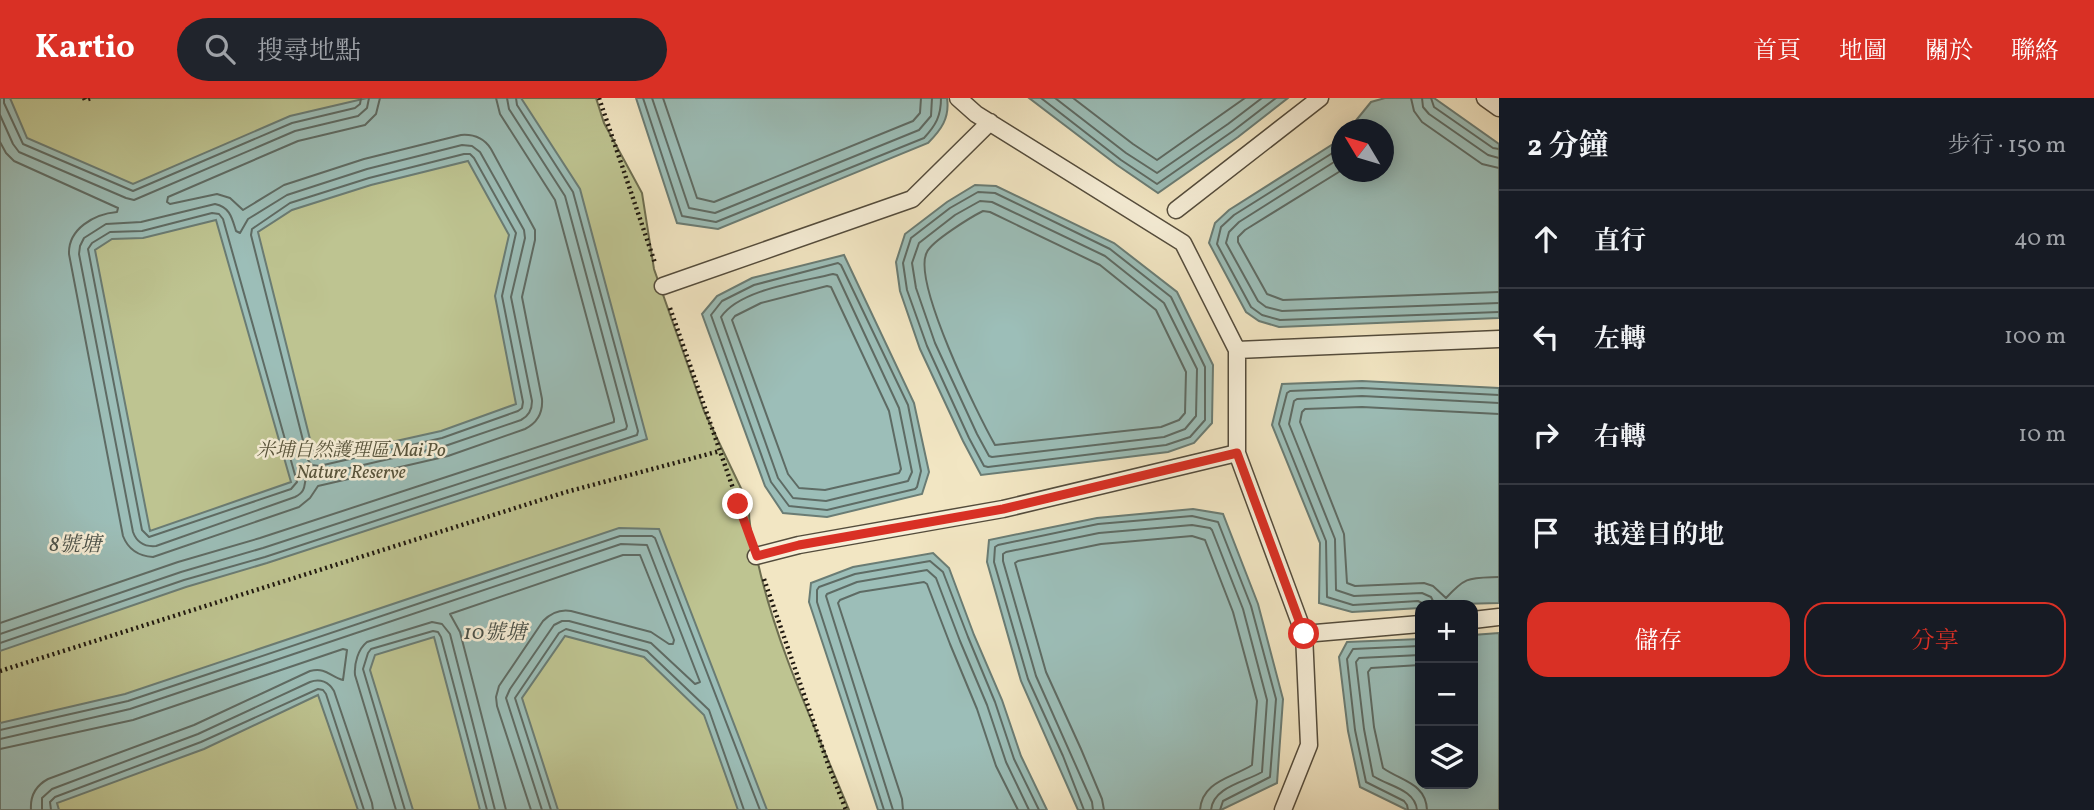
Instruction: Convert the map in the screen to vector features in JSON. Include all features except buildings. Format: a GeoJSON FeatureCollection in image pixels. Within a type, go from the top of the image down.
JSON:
{"type":"FeatureCollection","features":[{"type":"Feature","properties":{"kind":"lane"},"geometry":{"type":"LineString","coordinates":[[958,98],[976,114],[1182,243],[1237,350],[1237,453],[1304,634],[1309,746],[1283,810]]}},
{"type":"Feature","properties":{"kind":"lane"},"geometry":{"type":"LineString","coordinates":[[1176,210],[1320,98]]}},
{"type":"Feature","properties":{"kind":"lane"},"geometry":{"type":"LineString","coordinates":[[1485,98],[1499,108]]}},
{"type":"Feature","properties":{"kind":"lane"},"geometry":{"type":"LineString","coordinates":[[663,286],[912,199],[990,122]]}},
{"type":"Feature","properties":{"kind":"lane"},"geometry":{"type":"LineString","coordinates":[[1237,350],[1499,339]]}},
{"type":"Feature","properties":{"kind":"lane"},"geometry":{"type":"LineString","coordinates":[[757,556],[799,545],[1003,509],[1237,453]]}},
{"type":"Feature","properties":{"kind":"lane"},"geometry":{"type":"LineString","coordinates":[[1478,619],[1499,617]]}},
{"type":"Feature","properties":{"kind":"lane"},"geometry":{"type":"LineString","coordinates":[[1304,634],[1415,624]]}},
{"type":"Feature","properties":{"kind":"path"},"geometry":{"type":"LineString","coordinates":[[84,98],[92,98]]}},
{"type":"Feature","properties":{"kind":"path"},"geometry":{"type":"LineString","coordinates":[[599,98],[846,810]]}},
{"type":"Feature","properties":{"kind":"path"},"geometry":{"type":"LineString","coordinates":[[0,671],[566,492],[720,451]]}},
{"type":"Feature","properties":{"kind":"green space","name":"米埔自然護理區 Mai Po Nature Reserve"},"geometry":{"type":"Polygon","coordinates":[[[0,98],[596,98],[604,123],[642,193],[654,269],[704,411],[749,505],[753,542],[776,626],[798,688],[849,810],[0,810],[0,98]]]}},
{"type":"Feature","properties":{"kind":"water","name":"8號塘"},"geometry":{"type":"Polygon","coordinates":[[[0,98],[10,98],[27,138],[133,184],[290,116],[367,98],[521,98],[580,189],[647,439],[186,587],[0,651],[0,98]],[[468,161],[371,185],[292,210],[258,232],[315,459],[441,431],[516,404],[495,296],[509,235],[468,161]],[[216,220],[143,238],[112,239],[95,250],[150,531],[291,482],[216,220]]]}},
{"type":"Feature","properties":{"kind":"water"},"geometry":{"type":"Polygon","coordinates":[[[636,98],[947,98],[948,105],[944,123],[928,143],[718,229],[677,223],[636,98]]]}},
{"type":"Feature","properties":{"kind":"water"},"geometry":{"type":"Polygon","coordinates":[[[1029,98],[1288,98],[1158,193],[1029,98]]]}},
{"type":"Feature","properties":{"kind":"water"},"geometry":{"type":"Polygon","coordinates":[[[1385,98],[1434,98],[1499,144],[1499,318],[1279,327],[1259,321],[1246,312],[1209,243],[1215,223],[1229,210],[1331,145],[1331,182],[1394,182],[1394,119],[1357,119],[1371,102],[1385,98]]]}},
{"type":"Feature","properties":{"kind":"water"},"geometry":{"type":"Polygon","coordinates":[[[975,185],[996,186],[1114,243],[1177,292],[1213,365],[1212,423],[1194,443],[1168,452],[981,475],[920,349],[900,291],[896,262],[905,234],[947,202],[975,185]]]}},
{"type":"Feature","properties":{"kind":"water"},"geometry":{"type":"Polygon","coordinates":[[[844,255],[914,403],[929,472],[922,494],[827,517],[783,513],[765,486],[702,314],[717,296],[752,278],[844,255]]]}},
{"type":"Feature","properties":{"kind":"water"},"geometry":{"type":"Polygon","coordinates":[[[1362,381],[1499,388],[1499,603],[1478,604],[1478,600],[1415,600],[1415,608],[1352,612],[1319,603],[1320,543],[1272,425],[1282,384],[1362,381]]]}},
{"type":"Feature","properties":{"kind":"water"},"geometry":{"type":"Polygon","coordinates":[[[1193,509],[1223,514],[1258,604],[1283,699],[1277,783],[1221,810],[1078,810],[1021,681],[987,562],[989,540],[1097,518],[1193,509]]]}},
{"type":"Feature","properties":{"kind":"water","name":"10號塘"},"geometry":{"type":"Polygon","coordinates":[[[619,528],[659,529],[767,810],[738,810],[704,715],[644,657],[565,636],[522,698],[558,810],[480,810],[434,637],[375,655],[370,670],[413,810],[358,810],[318,695],[204,749],[57,803],[59,810],[0,810],[0,723],[125,694],[619,528]]]}},
{"type":"Feature","properties":{"kind":"water"},"geometry":{"type":"Polygon","coordinates":[[[933,553],[949,568],[1002,700],[1021,756],[1047,810],[878,810],[809,602],[811,583],[853,567],[933,553]]]}},
{"type":"Feature","properties":{"kind":"water"},"geometry":{"type":"Polygon","coordinates":[[[1499,633],[1499,810],[1407,810],[1360,787],[1348,731],[1339,657],[1347,642],[1415,639],[1415,789],[1478,789],[1478,635],[1499,633]]]}},
{"type":"Feature","properties":{"kind":"route"},"geometry":{"type":"LineString","coordinates":[[738,504],[757,556],[799,545],[1003,509],[1237,453],[1304,634]]}}]}
